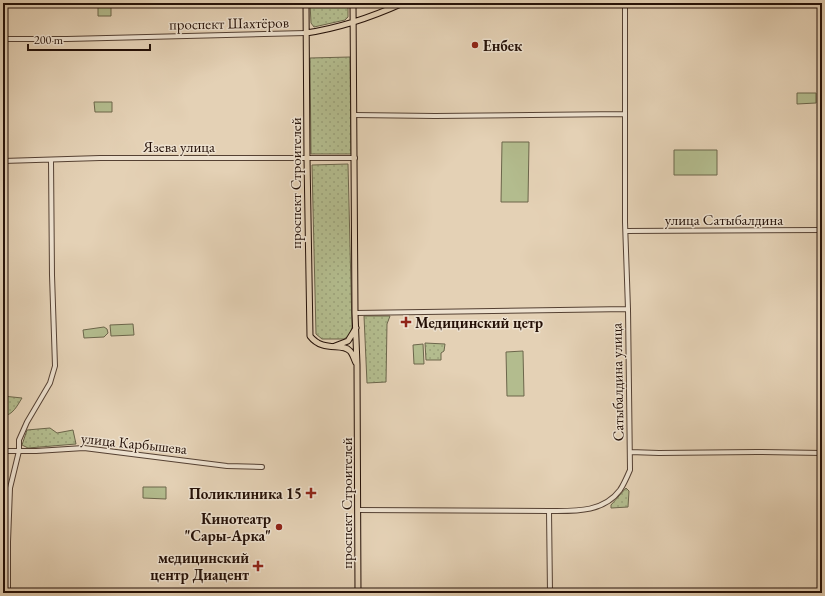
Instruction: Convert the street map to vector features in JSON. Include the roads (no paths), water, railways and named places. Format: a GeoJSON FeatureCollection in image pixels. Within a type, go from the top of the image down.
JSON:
{"type":"FeatureCollection","features":[{"type":"Feature","properties":{"kind":"main road","name":"проспект Строителей"},"geometry":{"type":"LineString","coordinates":[[306,3],[310,336],[314,341],[325,346],[346,348],[350,351],[357,365]]}},
{"type":"Feature","properties":{"kind":"main road","name":"проспект Строителей"},"geometry":{"type":"LineString","coordinates":[[353,3],[358,593]]}},
{"type":"Feature","properties":{"kind":"main road","name":"проспект Шахтёров"},"geometry":{"type":"LineString","coordinates":[[306,34],[330,30],[403,3]]}},
{"type":"Feature","properties":{"kind":"main road"},"geometry":{"type":"LineString","coordinates":[[333,347],[348,341],[356,328]]}},
{"type":"Feature","properties":{"kind":"street","name":"Сатыбалдина улица"},"geometry":{"type":"LineString","coordinates":[[358,510],[580,510],[593,509],[607,502],[620,490],[630,470],[624,114],[625,3]]}},
{"type":"Feature","properties":{"kind":"street","name":"проспект Шахтёров"},"geometry":{"type":"LineString","coordinates":[[3,39],[306,34]]}},
{"type":"Feature","properties":{"kind":"street"},"geometry":{"type":"LineString","coordinates":[[354,115],[434,116],[624,114]]}},
{"type":"Feature","properties":{"kind":"street","name":"Язева улица"},"geometry":{"type":"LineString","coordinates":[[3,161],[100,158],[355,158]]}},
{"type":"Feature","properties":{"kind":"street"},"geometry":{"type":"LineString","coordinates":[[8,593],[10,488],[19,451],[19,440],[27,422],[50,383],[55,366],[50,160]]}},
{"type":"Feature","properties":{"kind":"street","name":"улица Сатыбалдина"},"geometry":{"type":"LineString","coordinates":[[626,231],[822,230]]}},
{"type":"Feature","properties":{"kind":"street"},"geometry":{"type":"LineString","coordinates":[[355,313],[628,309]]}},
{"type":"Feature","properties":{"kind":"street","name":"улица Карбышева"},"geometry":{"type":"LineString","coordinates":[[3,451],[36,451],[84,448],[227,466],[262,467]]}},
{"type":"Feature","properties":{"kind":"street"},"geometry":{"type":"LineString","coordinates":[[630,452],[822,453]]}},
{"type":"Feature","properties":{"kind":"street"},"geometry":{"type":"LineString","coordinates":[[549,511],[550,593]]}},
{"type":"Feature","properties":{"kind":"place","name":"Енбек"},"geometry":{"type":"Point","coordinates":[475,45]}},
{"type":"Feature","properties":{"kind":"place","name":"Медицинский цетр"},"geometry":{"type":"Point","coordinates":[406,322]}},
{"type":"Feature","properties":{"kind":"place","name":"Поликлиника 15"},"geometry":{"type":"Point","coordinates":[311,493]}},
{"type":"Feature","properties":{"kind":"place","name":"Кинотеатр \"Сары-Арка\""},"geometry":{"type":"Point","coordinates":[279,527]}},
{"type":"Feature","properties":{"kind":"place","name":"медицинский центр Диацент"},"geometry":{"type":"Point","coordinates":[258,566]}}]}
